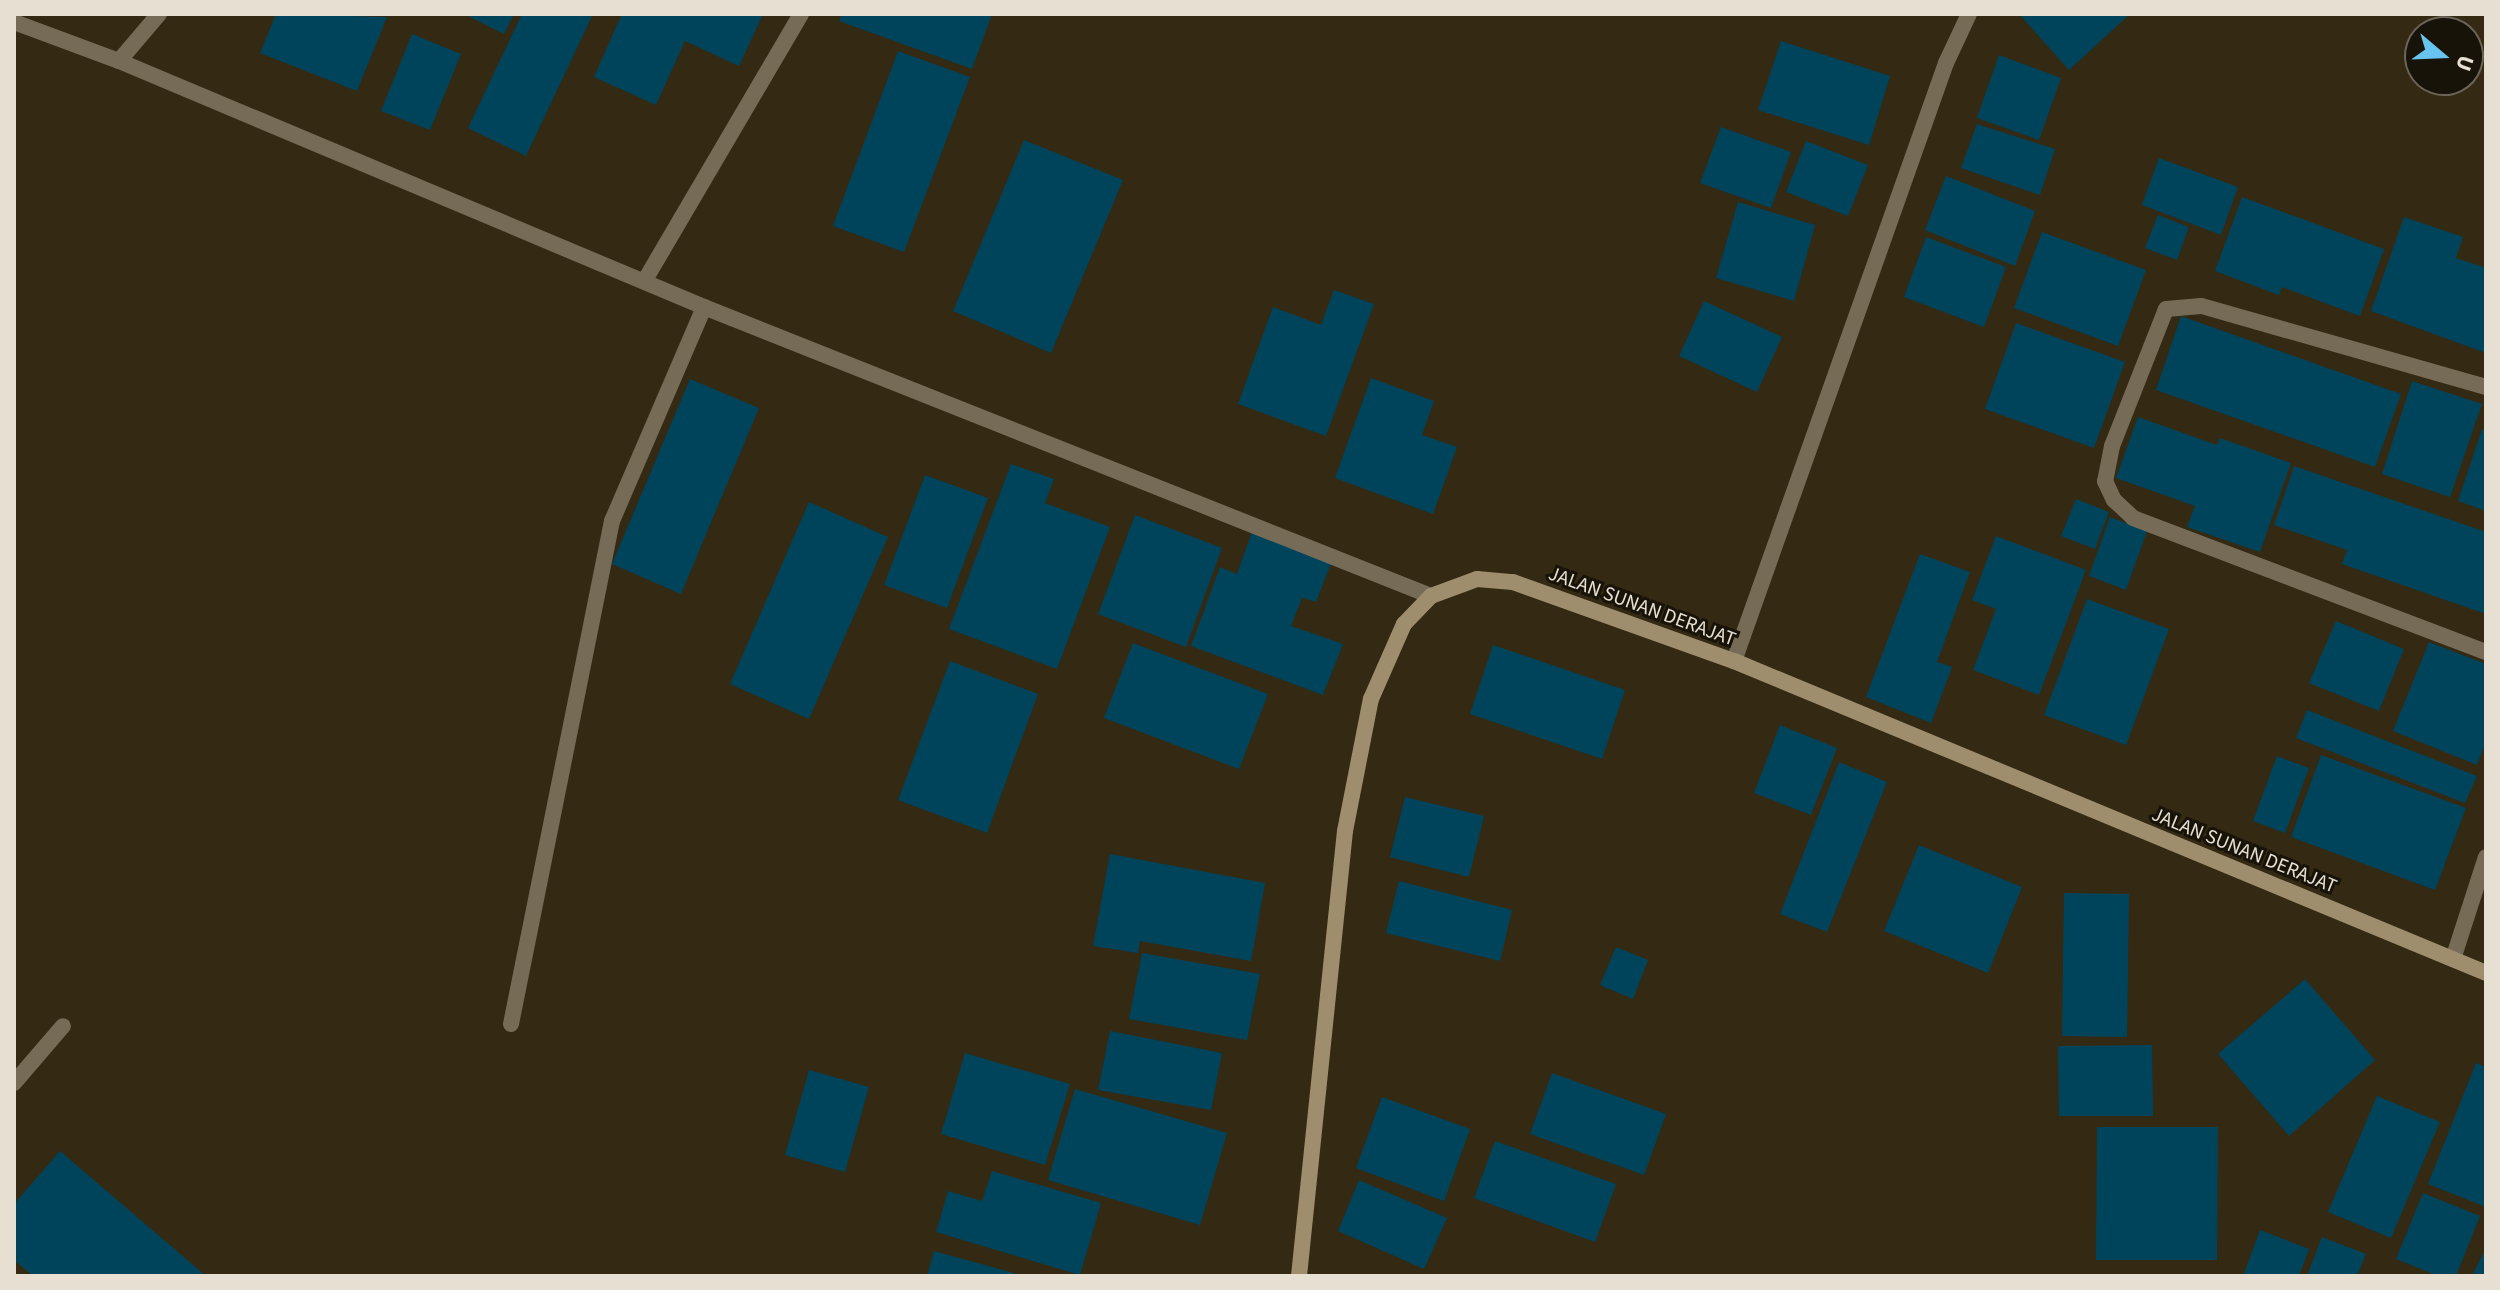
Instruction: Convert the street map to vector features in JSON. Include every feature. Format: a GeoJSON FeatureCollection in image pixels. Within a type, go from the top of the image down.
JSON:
{"type":"FeatureCollection","features":[{"type":"Feature","properties":{"kind":"street"},"geometry":{"type":"LineString","coordinates":[[119,61],[159,14]]}},
{"type":"Feature","properties":{"kind":"street"},"geometry":{"type":"LineString","coordinates":[[645,280],[801,14]]}},
{"type":"Feature","properties":{"kind":"street"},"geometry":{"type":"LineString","coordinates":[[1734,661],[1946,63],[1969,14]]}},
{"type":"Feature","properties":{"kind":"street"},"geometry":{"type":"LineString","coordinates":[[14,22],[119,61],[704,307],[1431,596]]}},
{"type":"Feature","properties":{"kind":"street"},"geometry":{"type":"LineString","coordinates":[[2486,387],[2201,306],[2166,309],[2112,446],[2105,481],[2114,500],[2133,518],[2486,652]]}},
{"type":"Feature","properties":{"kind":"street"},"geometry":{"type":"LineString","coordinates":[[511,1024],[612,521],[704,307]]}},
{"type":"Feature","properties":{"kind":"street","name":"JALAN SUNAN DERAJAT"},"geometry":{"type":"LineString","coordinates":[[1299,1276],[1345,831],[1379,675],[1404,624],[1431,596],[1477,579],[1513,582],[1734,661],[2486,973]]}},
{"type":"Feature","properties":{"kind":"street"},"geometry":{"type":"LineString","coordinates":[[2453,959],[2486,857]]}},
{"type":"Feature","properties":{"kind":"street"},"geometry":{"type":"LineString","coordinates":[[14,1083],[63,1026]]}},
{"type":"Feature","properties":{"kind":"building"},"geometry":{"type":"Polygon","coordinates":[[[276,14],[387,17],[357,91],[260,53],[276,14]]]}},
{"type":"Feature","properties":{"kind":"building"},"geometry":{"type":"Polygon","coordinates":[[[464,14],[514,14],[504,34],[464,14]]]}},
{"type":"Feature","properties":{"kind":"building"},"geometry":{"type":"Polygon","coordinates":[[[522,14],[593,14],[526,156],[468,128],[522,14]]]}},
{"type":"Feature","properties":{"kind":"building"},"geometry":{"type":"Polygon","coordinates":[[[622,14],[763,14],[739,66],[685,41],[656,105],[594,77],[622,14]]]}},
{"type":"Feature","properties":{"kind":"building"},"geometry":{"type":"Polygon","coordinates":[[[842,14],[992,14],[972,69],[839,21],[842,14]]]}},
{"type":"Feature","properties":{"kind":"building"},"geometry":{"type":"Polygon","coordinates":[[[2019,14],[2130,14],[2069,70],[2019,14]]]}},
{"type":"Feature","properties":{"kind":"building"},"geometry":{"type":"Polygon","coordinates":[[[412,34],[461,54],[430,130],[381,111],[412,34]]]}},
{"type":"Feature","properties":{"kind":"building"},"geometry":{"type":"Polygon","coordinates":[[[1781,41],[1890,76],[1869,145],[1758,110],[1781,41]]]}},
{"type":"Feature","properties":{"kind":"building"},"geometry":{"type":"Polygon","coordinates":[[[898,51],[970,77],[904,252],[833,226],[898,51]]]}},
{"type":"Feature","properties":{"kind":"building"},"geometry":{"type":"Polygon","coordinates":[[[1999,55],[2061,78],[2039,140],[1977,118],[1999,55]]]}},
{"type":"Feature","properties":{"kind":"building"},"geometry":{"type":"Polygon","coordinates":[[[1977,124],[2055,149],[2040,195],[1961,168],[1977,124]]]}},
{"type":"Feature","properties":{"kind":"building"},"geometry":{"type":"Polygon","coordinates":[[[1721,127],[1791,152],[1771,208],[1700,183],[1721,127]]]}},
{"type":"Feature","properties":{"kind":"building"},"geometry":{"type":"Polygon","coordinates":[[[1024,140],[1123,180],[1051,353],[953,311],[1024,140]]]}},
{"type":"Feature","properties":{"kind":"building"},"geometry":{"type":"Polygon","coordinates":[[[1806,141],[1868,165],[1848,216],[1786,192],[1806,141]]]}},
{"type":"Feature","properties":{"kind":"building"},"geometry":{"type":"Polygon","coordinates":[[[2159,158],[2238,187],[2221,235],[2142,205],[2159,158]]]}},
{"type":"Feature","properties":{"kind":"building"},"geometry":{"type":"Polygon","coordinates":[[[1946,176],[2035,211],[2015,266],[1925,230],[1946,176]]]}},
{"type":"Feature","properties":{"kind":"building"},"geometry":{"type":"Polygon","coordinates":[[[2242,197],[2384,249],[2360,316],[2282,287],[2279,295],[2215,271],[2242,197]]]}},
{"type":"Feature","properties":{"kind":"building"},"geometry":{"type":"Polygon","coordinates":[[[1738,202],[1815,225],[1794,301],[1716,278],[1738,202]]]}},
{"type":"Feature","properties":{"kind":"building"},"geometry":{"type":"Polygon","coordinates":[[[2158,215],[2189,227],[2177,260],[2145,248],[2158,215]]]}},
{"type":"Feature","properties":{"kind":"building"},"geometry":{"type":"Polygon","coordinates":[[[2404,217],[2463,237],[2456,258],[2486,268],[2486,353],[2371,311],[2404,217]]]}},
{"type":"Feature","properties":{"kind":"building"},"geometry":{"type":"Polygon","coordinates":[[[2042,232],[2146,270],[2118,346],[2014,308],[2042,232]]]}},
{"type":"Feature","properties":{"kind":"building"},"geometry":{"type":"Polygon","coordinates":[[[1926,237],[2006,267],[1984,327],[1904,297],[1926,237]]]}},
{"type":"Feature","properties":{"kind":"building"},"geometry":{"type":"Polygon","coordinates":[[[1334,290],[1374,304],[1326,436],[1238,404],[1273,307],[1321,325],[1334,290]]]}},
{"type":"Feature","properties":{"kind":"building"},"geometry":{"type":"Polygon","coordinates":[[[1704,301],[1782,337],[1757,392],[1679,356],[1704,301]]]}},
{"type":"Feature","properties":{"kind":"building"},"geometry":{"type":"Polygon","coordinates":[[[2181,316],[2401,394],[2375,467],[2156,390],[2181,316]]]}},
{"type":"Feature","properties":{"kind":"building"},"geometry":{"type":"Polygon","coordinates":[[[2016,323],[2125,362],[2094,448],[1985,409],[2016,323]]]}},
{"type":"Feature","properties":{"kind":"building"},"geometry":{"type":"Polygon","coordinates":[[[1371,378],[1434,401],[1422,435],[1457,447],[1433,514],[1335,478],[1371,378]]]}},
{"type":"Feature","properties":{"kind":"building"},"geometry":{"type":"Polygon","coordinates":[[[690,379],[759,408],[681,594],[612,564],[690,379]]]}},
{"type":"Feature","properties":{"kind":"building"},"geometry":{"type":"Polygon","coordinates":[[[2412,381],[2482,404],[2450,497],[2382,474],[2412,381]]]}},
{"type":"Feature","properties":{"kind":"building"},"geometry":{"type":"Polygon","coordinates":[[[2138,417],[2217,445],[2220,438],[2291,463],[2260,552],[2187,527],[2195,506],[2116,478],[2138,417]]]}},
{"type":"Feature","properties":{"kind":"building"},"geometry":{"type":"Polygon","coordinates":[[[2482,429],[2486,430],[2486,511],[2458,501],[2482,429]]]}},
{"type":"Feature","properties":{"kind":"building"},"geometry":{"type":"Polygon","coordinates":[[[1011,464],[1054,479],[1045,503],[1110,527],[1057,669],[949,629],[1011,464]]]}},
{"type":"Feature","properties":{"kind":"building"},"geometry":{"type":"Polygon","coordinates":[[[2294,466],[2486,532],[2486,614],[2342,564],[2347,550],[2274,525],[2294,466]]]}},
{"type":"Feature","properties":{"kind":"building"},"geometry":{"type":"Polygon","coordinates":[[[925,475],[988,498],[947,608],[884,585],[925,475]]]}},
{"type":"Feature","properties":{"kind":"building"},"geometry":{"type":"Polygon","coordinates":[[[2076,499],[2109,512],[2095,549],[2061,536],[2076,499]]]}},
{"type":"Feature","properties":{"kind":"building"},"geometry":{"type":"Polygon","coordinates":[[[809,502],[888,537],[809,719],[730,684],[809,502]]]}},
{"type":"Feature","properties":{"kind":"building"},"geometry":{"type":"Polygon","coordinates":[[[1135,515],[1222,548],[1186,647],[1098,614],[1135,515]]]}},
{"type":"Feature","properties":{"kind":"building"},"geometry":{"type":"Polygon","coordinates":[[[2110,517],[2147,531],[2126,590],[2089,576],[2110,517]]]}},
{"type":"Feature","properties":{"kind":"building"},"geometry":{"type":"Polygon","coordinates":[[[1252,532],[1332,561],[1316,602],[1291,594],[1302,598],[1291,626],[1343,644],[1323,695],[1191,646],[1220,567],[1237,574],[1252,532]]]}},
{"type":"Feature","properties":{"kind":"building"},"geometry":{"type":"Polygon","coordinates":[[[1996,536],[2086,570],[2039,695],[1973,670],[1996,609],[1972,600],[1996,536]]]}},
{"type":"Feature","properties":{"kind":"building"},"geometry":{"type":"Polygon","coordinates":[[[1920,554],[1970,572],[1937,662],[1952,667],[1931,723],[1866,697],[1920,554]]]}},
{"type":"Feature","properties":{"kind":"building"},"geometry":{"type":"Polygon","coordinates":[[[2087,599],[2169,629],[2126,745],[2044,715],[2087,599]]]}},
{"type":"Feature","properties":{"kind":"building"},"geometry":{"type":"Polygon","coordinates":[[[2336,621],[2404,649],[2379,711],[2309,683],[2336,621]]]}},
{"type":"Feature","properties":{"kind":"building"},"geometry":{"type":"Polygon","coordinates":[[[2429,642],[2486,664],[2486,742],[2477,765],[2393,731],[2429,642]]]}},
{"type":"Feature","properties":{"kind":"building"},"geometry":{"type":"Polygon","coordinates":[[[1133,643],[1268,694],[1239,769],[1104,718],[1133,643]]]}},
{"type":"Feature","properties":{"kind":"building"},"geometry":{"type":"Polygon","coordinates":[[[1493,645],[1625,690],[1602,759],[1470,714],[1493,645]]]}},
{"type":"Feature","properties":{"kind":"building"},"geometry":{"type":"Polygon","coordinates":[[[950,661],[1038,694],[987,833],[898,800],[950,661]]]}},
{"type":"Feature","properties":{"kind":"building"},"geometry":{"type":"Polygon","coordinates":[[[2307,710],[2477,776],[2465,803],[2296,738],[2307,710]]]}},
{"type":"Feature","properties":{"kind":"building"},"geometry":{"type":"Polygon","coordinates":[[[1780,725],[1837,748],[1811,815],[1754,793],[1780,725]]]}},
{"type":"Feature","properties":{"kind":"building"},"geometry":{"type":"Polygon","coordinates":[[[2321,755],[2466,808],[2435,890],[2291,837],[2321,755]]]}},
{"type":"Feature","properties":{"kind":"building"},"geometry":{"type":"Polygon","coordinates":[[[2277,756],[2309,768],[2285,833],[2253,821],[2277,756]]]}},
{"type":"Feature","properties":{"kind":"building"},"geometry":{"type":"Polygon","coordinates":[[[1839,762],[1887,782],[1827,932],[1780,914],[1839,762]]]}},
{"type":"Feature","properties":{"kind":"building"},"geometry":{"type":"Polygon","coordinates":[[[1405,797],[1484,816],[1469,877],[1390,857],[1405,797]]]}},
{"type":"Feature","properties":{"kind":"building"},"geometry":{"type":"Polygon","coordinates":[[[1919,845],[2022,887],[1988,973],[1884,931],[1919,845]]]}},
{"type":"Feature","properties":{"kind":"building"},"geometry":{"type":"Polygon","coordinates":[[[1110,854],[1265,883],[1251,961],[1140,941],[1138,953],[1093,946],[1110,854]]]}},
{"type":"Feature","properties":{"kind":"building"},"geometry":{"type":"Polygon","coordinates":[[[1399,881],[1512,910],[1500,961],[1386,933],[1399,881]]]}},
{"type":"Feature","properties":{"kind":"building"},"geometry":{"type":"Polygon","coordinates":[[[2064,893],[2129,894],[2127,1037],[2062,1036],[2064,893]]]}},
{"type":"Feature","properties":{"kind":"building"},"geometry":{"type":"Polygon","coordinates":[[[1616,947],[1648,960],[1633,999],[1600,985],[1616,947]]]}},
{"type":"Feature","properties":{"kind":"building"},"geometry":{"type":"Polygon","coordinates":[[[1142,953],[1260,974],[1247,1040],[1129,1019],[1142,953]]]}},
{"type":"Feature","properties":{"kind":"building"},"geometry":{"type":"Polygon","coordinates":[[[2305,979],[2375,1060],[2289,1136],[2218,1054],[2305,979]]]}},
{"type":"Feature","properties":{"kind":"building"},"geometry":{"type":"Polygon","coordinates":[[[1110,1031],[1222,1053],[1211,1110],[1098,1090],[1110,1031]]]}},
{"type":"Feature","properties":{"kind":"building"},"geometry":{"type":"Polygon","coordinates":[[[2152,1045],[2153,1116],[2059,1116],[2058,1046],[2152,1045]]]}},
{"type":"Feature","properties":{"kind":"building"},"geometry":{"type":"Polygon","coordinates":[[[965,1053],[1070,1084],[1045,1165],[941,1134],[965,1053]]]}},
{"type":"Feature","properties":{"kind":"building"},"geometry":{"type":"Polygon","coordinates":[[[2476,1063],[2486,1067],[2486,1207],[2428,1184],[2476,1063]]]}},
{"type":"Feature","properties":{"kind":"building"},"geometry":{"type":"Polygon","coordinates":[[[809,1070],[869,1087],[845,1172],[785,1155],[809,1070]]]}},
{"type":"Feature","properties":{"kind":"building"},"geometry":{"type":"Polygon","coordinates":[[[1552,1073],[1666,1114],[1644,1175],[1530,1134],[1552,1073]]]}},
{"type":"Feature","properties":{"kind":"building"},"geometry":{"type":"Polygon","coordinates":[[[1075,1089],[1227,1133],[1200,1225],[1048,1180],[1075,1089]]]}},
{"type":"Feature","properties":{"kind":"building"},"geometry":{"type":"Polygon","coordinates":[[[2377,1096],[2440,1122],[2391,1238],[2328,1212],[2377,1096]]]}},
{"type":"Feature","properties":{"kind":"building"},"geometry":{"type":"Polygon","coordinates":[[[1382,1097],[1470,1129],[1444,1201],[1356,1168],[1382,1097]]]}},
{"type":"Feature","properties":{"kind":"building"},"geometry":{"type":"Polygon","coordinates":[[[2097,1127],[2218,1127],[2217,1260],[2096,1260],[2097,1127]]]}},
{"type":"Feature","properties":{"kind":"building"},"geometry":{"type":"Polygon","coordinates":[[[1495,1141],[1616,1184],[1595,1242],[1474,1198],[1495,1141]]]}},
{"type":"Feature","properties":{"kind":"building"},"geometry":{"type":"Polygon","coordinates":[[[60,1151],[206,1276],[33,1276],[14,1260],[14,1204],[60,1151]]]}},
{"type":"Feature","properties":{"kind":"building"},"geometry":{"type":"Polygon","coordinates":[[[992,1171],[1101,1203],[1080,1275],[936,1232],[948,1191],[982,1201],[992,1171]]]}},
{"type":"Feature","properties":{"kind":"building"},"geometry":{"type":"Polygon","coordinates":[[[1359,1180],[1447,1218],[1424,1269],[1338,1231],[1359,1180]]]}},
{"type":"Feature","properties":{"kind":"building"},"geometry":{"type":"Polygon","coordinates":[[[2423,1193],[2480,1216],[2456,1276],[2438,1276],[2396,1259],[2423,1193]]]}},
{"type":"Feature","properties":{"kind":"building"},"geometry":{"type":"Polygon","coordinates":[[[2260,1230],[2309,1249],[2299,1276],[2243,1276],[2260,1230]]]}},
{"type":"Feature","properties":{"kind":"building"},"geometry":{"type":"Polygon","coordinates":[[[2322,1237],[2366,1254],[2357,1276],[2307,1276],[2322,1237]]]}},
{"type":"Feature","properties":{"kind":"building"},"geometry":{"type":"Polygon","coordinates":[[[2486,1248],[2486,1276],[2472,1276],[2486,1248]]]}},
{"type":"Feature","properties":{"kind":"building"},"geometry":{"type":"Polygon","coordinates":[[[934,1251],[1021,1275],[1021,1276],[927,1276],[934,1251]]]}}]}
